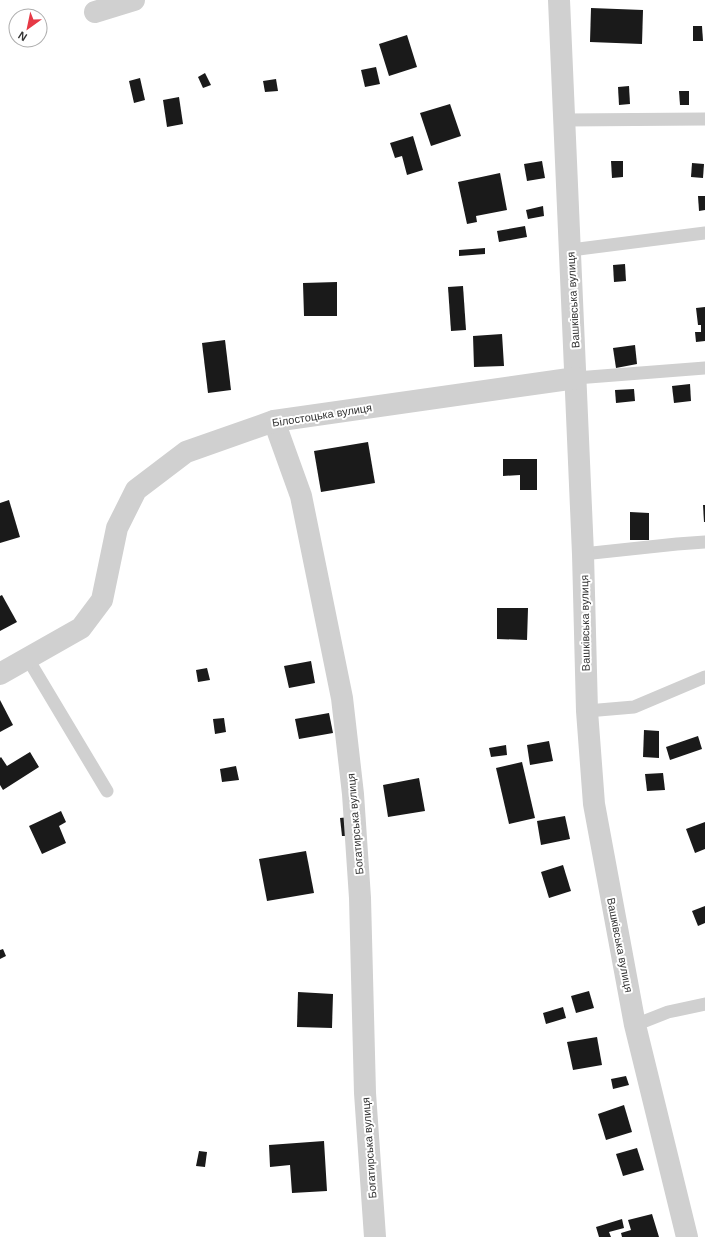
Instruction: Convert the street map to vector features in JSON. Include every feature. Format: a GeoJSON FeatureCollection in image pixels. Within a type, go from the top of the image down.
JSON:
{"type":"FeatureCollection","features":[{"type":"Feature","properties":{"kind":"street"},"geometry":{"type":"LineString","coordinates":[[95,12],[134,0]]}},
{"type":"Feature","properties":{"kind":"street","name":"Вашківська вулиця"},"geometry":{"type":"LineString","coordinates":[[559,0],[583,554],[586,710],[594,804],[635,1025],[687,1237]]}},
{"type":"Feature","properties":{"kind":"street","name":"Білостоцька вулиця"},"geometry":{"type":"LineString","coordinates":[[0,674],[81,628],[102,600],[117,528],[136,490],[186,452],[274,420],[576,378]]}},
{"type":"Feature","properties":{"kind":"street","name":"Богатирська вулиця"},"geometry":{"type":"LineString","coordinates":[[274,420],[301,496],[342,698],[353,794],[360,898],[365,1093],[375,1237]]}},
{"type":"Feature","properties":{"kind":"lane"},"geometry":{"type":"LineString","coordinates":[[565,120],[705,119]]}},
{"type":"Feature","properties":{"kind":"lane"},"geometry":{"type":"LineString","coordinates":[[571,250],[705,233]]}},
{"type":"Feature","properties":{"kind":"lane"},"geometry":{"type":"LineString","coordinates":[[576,378],[705,368]]}},
{"type":"Feature","properties":{"kind":"lane"},"geometry":{"type":"LineString","coordinates":[[583,554],[705,542]]}},
{"type":"Feature","properties":{"kind":"lane"},"geometry":{"type":"LineString","coordinates":[[28,659],[107,792]]}},
{"type":"Feature","properties":{"kind":"lane"},"geometry":{"type":"LineString","coordinates":[[586,710],[634,707],[705,677]]}},
{"type":"Feature","properties":{"kind":"lane"},"geometry":{"type":"LineString","coordinates":[[635,1025],[668,1012],[705,1004]]}},
{"type":"Feature","properties":{"kind":"building"},"geometry":{"type":"Polygon","coordinates":[[[591,8],[643,10],[642,44],[590,42],[591,8]]]}},
{"type":"Feature","properties":{"kind":"building"},"geometry":{"type":"Polygon","coordinates":[[[693,26],[702,26],[703,41],[693,41],[693,26]]]}},
{"type":"Feature","properties":{"kind":"building"},"geometry":{"type":"Polygon","coordinates":[[[407,35],[417,67],[389,76],[379,44],[407,35]]]}},
{"type":"Feature","properties":{"kind":"building"},"geometry":{"type":"Polygon","coordinates":[[[376,67],[380,84],[365,87],[361,70],[376,67]]]}},
{"type":"Feature","properties":{"kind":"building"},"geometry":{"type":"Polygon","coordinates":[[[205,73],[211,85],[203,88],[198,77],[205,73]]]}},
{"type":"Feature","properties":{"kind":"building"},"geometry":{"type":"Polygon","coordinates":[[[140,78],[145,100],[134,103],[129,81],[140,78]]]}},
{"type":"Feature","properties":{"kind":"building"},"geometry":{"type":"Polygon","coordinates":[[[276,79],[278,91],[265,92],[263,81],[276,79]]]}},
{"type":"Feature","properties":{"kind":"building"},"geometry":{"type":"Polygon","coordinates":[[[629,86],[630,104],[619,105],[618,87],[629,86]]]}},
{"type":"Feature","properties":{"kind":"building"},"geometry":{"type":"Polygon","coordinates":[[[679,91],[689,91],[689,105],[680,105],[679,91]]]}},
{"type":"Feature","properties":{"kind":"building"},"geometry":{"type":"Polygon","coordinates":[[[179,97],[183,124],[167,127],[163,100],[179,97]]]}},
{"type":"Feature","properties":{"kind":"building"},"geometry":{"type":"Polygon","coordinates":[[[450,104],[461,136],[431,146],[420,113],[450,104]]]}},
{"type":"Feature","properties":{"kind":"building"},"geometry":{"type":"Polygon","coordinates":[[[413,136],[423,170],[407,175],[402,156],[395,158],[390,143],[413,136]]]}},
{"type":"Feature","properties":{"kind":"building"},"geometry":{"type":"Polygon","coordinates":[[[542,161],[545,178],[527,181],[524,164],[542,161]]]}},
{"type":"Feature","properties":{"kind":"building"},"geometry":{"type":"Polygon","coordinates":[[[611,161],[623,161],[623,177],[612,178],[611,161]]]}},
{"type":"Feature","properties":{"kind":"building"},"geometry":{"type":"Polygon","coordinates":[[[692,163],[704,164],[703,178],[691,177],[692,163]]]}},
{"type":"Feature","properties":{"kind":"building"},"geometry":{"type":"Polygon","coordinates":[[[500,173],[507,210],[476,216],[477,222],[467,224],[458,182],[500,173]]]}},
{"type":"Feature","properties":{"kind":"building"},"geometry":{"type":"Polygon","coordinates":[[[698,196],[705,196],[705,210],[699,211],[698,196]]]}},
{"type":"Feature","properties":{"kind":"building"},"geometry":{"type":"Polygon","coordinates":[[[543,206],[544,216],[528,219],[526,210],[543,206]]]}},
{"type":"Feature","properties":{"kind":"building"},"geometry":{"type":"Polygon","coordinates":[[[525,226],[527,237],[499,242],[497,231],[525,226]]]}},
{"type":"Feature","properties":{"kind":"building"},"geometry":{"type":"Polygon","coordinates":[[[485,248],[485,254],[459,256],[459,250],[485,248]]]}},
{"type":"Feature","properties":{"kind":"building"},"geometry":{"type":"Polygon","coordinates":[[[625,264],[626,281],[614,282],[613,265],[625,264]]]}},
{"type":"Feature","properties":{"kind":"building"},"geometry":{"type":"Polygon","coordinates":[[[337,282],[337,316],[304,316],[303,283],[337,282]]]}},
{"type":"Feature","properties":{"kind":"building"},"geometry":{"type":"Polygon","coordinates":[[[463,286],[466,330],[451,331],[448,287],[463,286]]]}},
{"type":"Feature","properties":{"kind":"building"},"geometry":{"type":"Polygon","coordinates":[[[705,307],[705,341],[696,342],[695,332],[701,332],[701,325],[698,325],[696,308],[705,307]]]}},
{"type":"Feature","properties":{"kind":"building"},"geometry":{"type":"Polygon","coordinates":[[[502,334],[504,366],[474,367],[473,336],[502,334]]]}},
{"type":"Feature","properties":{"kind":"building"},"geometry":{"type":"Polygon","coordinates":[[[225,340],[231,390],[208,393],[202,343],[225,340]]]}},
{"type":"Feature","properties":{"kind":"building"},"geometry":{"type":"Polygon","coordinates":[[[635,345],[637,364],[616,368],[613,348],[635,345]]]}},
{"type":"Feature","properties":{"kind":"building"},"geometry":{"type":"Polygon","coordinates":[[[690,384],[691,401],[674,403],[672,386],[690,384]]]}},
{"type":"Feature","properties":{"kind":"building"},"geometry":{"type":"Polygon","coordinates":[[[634,389],[635,401],[616,403],[615,390],[634,389]]]}},
{"type":"Feature","properties":{"kind":"building"},"geometry":{"type":"Polygon","coordinates":[[[368,442],[375,483],[321,492],[314,451],[368,442]]]}},
{"type":"Feature","properties":{"kind":"building"},"geometry":{"type":"Polygon","coordinates":[[[503,459],[537,459],[537,490],[520,490],[520,475],[503,476],[503,459]]]}},
{"type":"Feature","properties":{"kind":"building"},"geometry":{"type":"Polygon","coordinates":[[[9,500],[20,537],[0,543],[0,503],[9,500]]]}},
{"type":"Feature","properties":{"kind":"building"},"geometry":{"type":"Polygon","coordinates":[[[703,505],[705,505],[705,522],[704,522],[703,505]]]}},
{"type":"Feature","properties":{"kind":"building"},"geometry":{"type":"Polygon","coordinates":[[[630,512],[649,513],[649,540],[630,540],[630,512]]]}},
{"type":"Feature","properties":{"kind":"building"},"geometry":{"type":"Polygon","coordinates":[[[2,595],[17,622],[0,631],[0,596],[2,595]]]}},
{"type":"Feature","properties":{"kind":"building"},"geometry":{"type":"Polygon","coordinates":[[[497,608],[528,608],[527,640],[497,639],[497,608]]]}},
{"type":"Feature","properties":{"kind":"building"},"geometry":{"type":"Polygon","coordinates":[[[311,661],[315,683],[289,688],[284,666],[311,661]]]}},
{"type":"Feature","properties":{"kind":"building"},"geometry":{"type":"Polygon","coordinates":[[[207,668],[210,680],[198,682],[196,670],[207,668]]]}},
{"type":"Feature","properties":{"kind":"building"},"geometry":{"type":"Polygon","coordinates":[[[0,700],[13,725],[0,732],[0,700]]]}},
{"type":"Feature","properties":{"kind":"building"},"geometry":{"type":"Polygon","coordinates":[[[329,713],[333,733],[299,739],[295,719],[329,713]]]}},
{"type":"Feature","properties":{"kind":"building"},"geometry":{"type":"Polygon","coordinates":[[[224,718],[226,732],[215,734],[213,719],[224,718]]]}},
{"type":"Feature","properties":{"kind":"building"},"geometry":{"type":"Polygon","coordinates":[[[644,730],[659,731],[659,758],[643,757],[644,730]]]}},
{"type":"Feature","properties":{"kind":"building"},"geometry":{"type":"Polygon","coordinates":[[[698,736],[702,749],[670,760],[666,747],[698,736]]]}},
{"type":"Feature","properties":{"kind":"building"},"geometry":{"type":"Polygon","coordinates":[[[549,741],[553,761],[530,765],[527,745],[549,741]]]}},
{"type":"Feature","properties":{"kind":"building"},"geometry":{"type":"Polygon","coordinates":[[[506,745],[507,755],[491,757],[489,748],[506,745]]]}},
{"type":"Feature","properties":{"kind":"building"},"geometry":{"type":"Polygon","coordinates":[[[30,752],[39,767],[3,790],[0,785],[0,758],[1,757],[7,766],[30,752]]]}},
{"type":"Feature","properties":{"kind":"building"},"geometry":{"type":"Polygon","coordinates":[[[522,762],[535,818],[509,824],[496,768],[522,762]]]}},
{"type":"Feature","properties":{"kind":"building"},"geometry":{"type":"Polygon","coordinates":[[[236,766],[239,780],[222,782],[220,769],[236,766]]]}},
{"type":"Feature","properties":{"kind":"building"},"geometry":{"type":"Polygon","coordinates":[[[663,773],[665,790],[647,791],[645,774],[663,773]]]}},
{"type":"Feature","properties":{"kind":"building"},"geometry":{"type":"Polygon","coordinates":[[[419,778],[425,811],[388,817],[383,785],[419,778]]]}},
{"type":"Feature","properties":{"kind":"building"},"geometry":{"type":"Polygon","coordinates":[[[61,811],[66,822],[59,826],[66,843],[42,854],[29,826],[61,811]]]}},
{"type":"Feature","properties":{"kind":"building"},"geometry":{"type":"Polygon","coordinates":[[[565,816],[570,839],[541,845],[537,821],[565,816]]]}},
{"type":"Feature","properties":{"kind":"building"},"geometry":{"type":"Polygon","coordinates":[[[350,817],[352,836],[342,836],[340,818],[350,817]]]}},
{"type":"Feature","properties":{"kind":"building"},"geometry":{"type":"Polygon","coordinates":[[[705,822],[705,849],[695,853],[686,829],[705,822]]]}},
{"type":"Feature","properties":{"kind":"building"},"geometry":{"type":"Polygon","coordinates":[[[306,851],[314,893],[267,901],[259,859],[306,851]]]}},
{"type":"Feature","properties":{"kind":"building"},"geometry":{"type":"Polygon","coordinates":[[[563,865],[571,891],[549,898],[541,872],[563,865]]]}},
{"type":"Feature","properties":{"kind":"building"},"geometry":{"type":"Polygon","coordinates":[[[705,906],[705,923],[698,926],[692,911],[705,906]]]}},
{"type":"Feature","properties":{"kind":"building"},"geometry":{"type":"Polygon","coordinates":[[[3,949],[6,956],[0,959],[0,950],[3,949]]]}},
{"type":"Feature","properties":{"kind":"building"},"geometry":{"type":"Polygon","coordinates":[[[589,991],[594,1008],[576,1013],[571,996],[589,991]]]}},
{"type":"Feature","properties":{"kind":"building"},"geometry":{"type":"Polygon","coordinates":[[[298,992],[333,994],[332,1028],[297,1027],[298,992]]]}},
{"type":"Feature","properties":{"kind":"building"},"geometry":{"type":"Polygon","coordinates":[[[563,1007],[566,1018],[546,1024],[543,1013],[563,1007]]]}},
{"type":"Feature","properties":{"kind":"building"},"geometry":{"type":"Polygon","coordinates":[[[597,1037],[602,1065],[573,1070],[567,1042],[597,1037]]]}},
{"type":"Feature","properties":{"kind":"building"},"geometry":{"type":"Polygon","coordinates":[[[626,1076],[629,1085],[613,1089],[611,1079],[626,1076]]]}},
{"type":"Feature","properties":{"kind":"building"},"geometry":{"type":"Polygon","coordinates":[[[624,1105],[632,1132],[606,1140],[598,1114],[624,1105]]]}},
{"type":"Feature","properties":{"kind":"building"},"geometry":{"type":"Polygon","coordinates":[[[324,1141],[327,1191],[292,1193],[290,1165],[270,1167],[269,1145],[324,1141]]]}},
{"type":"Feature","properties":{"kind":"building"},"geometry":{"type":"Polygon","coordinates":[[[637,1148],[644,1170],[623,1176],[616,1154],[637,1148]]]}},
{"type":"Feature","properties":{"kind":"building"},"geometry":{"type":"Polygon","coordinates":[[[199,1151],[207,1152],[205,1167],[196,1166],[199,1151]]]}},
{"type":"Feature","properties":{"kind":"building"},"geometry":{"type":"Polygon","coordinates":[[[652,1214],[659,1237],[622,1237],[621,1233],[631,1230],[628,1220],[652,1214]]]}},
{"type":"Feature","properties":{"kind":"building"},"geometry":{"type":"Polygon","coordinates":[[[622,1219],[624,1228],[609,1232],[611,1237],[599,1237],[596,1227],[622,1219]]]}}]}
